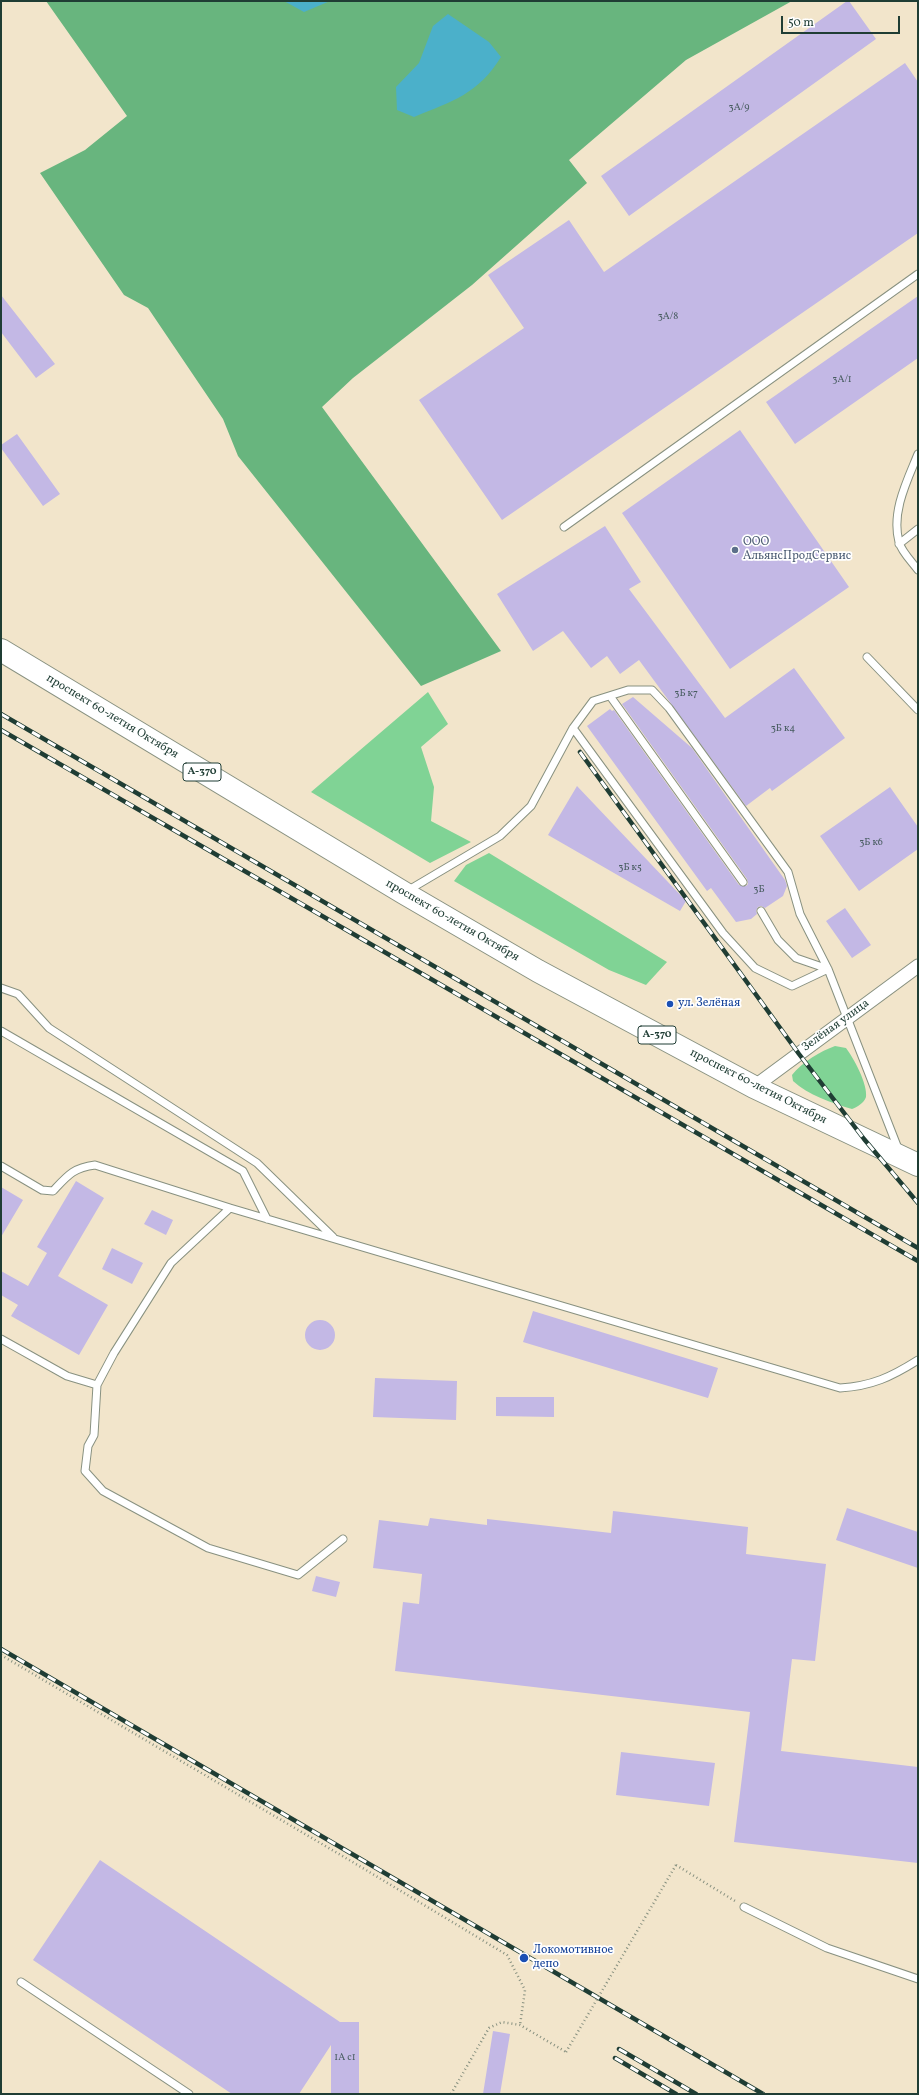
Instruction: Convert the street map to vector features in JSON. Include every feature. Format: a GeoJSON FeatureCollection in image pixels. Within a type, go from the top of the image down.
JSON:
{"type":"FeatureCollection","features":[{"type":"Feature","properties":{"kind":"highway","name":"проспект 60-летия Октября"},"geometry":{"type":"LineString","coordinates":[[1,650],[404,893],[545,975],[754,1087],[910,1160]]}},
{"type":"Feature","properties":{"kind":"street","name":"Зелёная улица"},"geometry":{"type":"LineString","coordinates":[[754,1087],[918,966]]}},
{"type":"Feature","properties":{"kind":"lane"},"geometry":{"type":"LineString","coordinates":[[564,527],[918,274]]}},
{"type":"Feature","properties":{"kind":"lane"},"geometry":{"type":"LineString","coordinates":[[918,454],[906,485],[897,516],[899,544],[918,570]]}},
{"type":"Feature","properties":{"kind":"lane"},"geometry":{"type":"LineString","coordinates":[[899,544],[918,529]]}},
{"type":"Feature","properties":{"kind":"lane"},"geometry":{"type":"LineString","coordinates":[[867,657],[918,710]]}},
{"type":"Feature","properties":{"kind":"lane"},"geometry":{"type":"LineString","coordinates":[[404,893],[500,836],[531,806],[573,728],[594,701],[628,690],[652,690],[669,708],[788,872],[800,914],[828,969],[847,1018],[910,1160]]}},
{"type":"Feature","properties":{"kind":"lane"},"geometry":{"type":"LineString","coordinates":[[610,696],[743,882]]}},
{"type":"Feature","properties":{"kind":"lane"},"geometry":{"type":"LineString","coordinates":[[573,728],[723,933],[755,968],[792,986],[828,969]]}},
{"type":"Feature","properties":{"kind":"lane"},"geometry":{"type":"LineString","coordinates":[[762,911],[778,940],[796,958],[828,969]]}},
{"type":"Feature","properties":{"kind":"lane"},"geometry":{"type":"LineString","coordinates":[[1,988],[18,994],[49,1028],[257,1163],[335,1239]]}},
{"type":"Feature","properties":{"kind":"lane"},"geometry":{"type":"LineString","coordinates":[[1,1031],[243,1171],[266,1219]]}},
{"type":"Feature","properties":{"kind":"lane"},"geometry":{"type":"LineString","coordinates":[[1,1166],[42,1190],[53,1191],[66,1176],[80,1167],[96,1165],[266,1219],[840,1388],[862,1387],[884,1379],[918,1360]]}},
{"type":"Feature","properties":{"kind":"lane"},"geometry":{"type":"LineString","coordinates":[[230,1208],[171,1263],[114,1353],[97,1385],[94,1435],[88,1446],[85,1471],[103,1491],[208,1548],[298,1575],[343,1539]]}},
{"type":"Feature","properties":{"kind":"lane"},"geometry":{"type":"LineString","coordinates":[[1,1339],[67,1376],[97,1385]]}},
{"type":"Feature","properties":{"kind":"lane"},"geometry":{"type":"LineString","coordinates":[[744,1907],[827,1948],[918,1979]]}},
{"type":"Feature","properties":{"kind":"lane"},"geometry":{"type":"LineString","coordinates":[[21,1982],[188,2094]]}},
{"type":"Feature","properties":{"kind":"path"},"geometry":{"type":"LineString","coordinates":[[1,1655],[354,1863],[507,1956],[525,1990],[520,2025]]}},
{"type":"Feature","properties":{"kind":"path"},"geometry":{"type":"LineString","coordinates":[[451,2094],[488,2028],[502,2022],[520,2025],[566,2052],[676,1865],[744,1907]]}},
{"type":"Feature","properties":{"kind":"green space"},"geometry":{"type":"Polygon","coordinates":[[[46,1],[792,1],[686,60],[569,160],[587,183],[472,285],[353,378],[322,407],[501,651],[421,686],[238,456],[223,419],[148,308],[124,295],[40,173],[85,150],[127,116],[46,1]]]}},
{"type":"Feature","properties":{"kind":"green space"},"geometry":{"type":"Polygon","coordinates":[[[428,692],[448,724],[421,747],[434,787],[431,821],[471,842],[430,863],[311,792],[428,692]]]}},
{"type":"Feature","properties":{"kind":"green space"},"geometry":{"type":"Polygon","coordinates":[[[489,853],[667,962],[646,985],[609,970],[454,881],[466,865],[489,853]]]}},
{"type":"Feature","properties":{"kind":"green space"},"geometry":{"type":"Polygon","coordinates":[[[835,1046],[846,1048],[856,1064],[865,1085],[866,1097],[864,1101],[852,1109],[813,1094],[793,1081],[792,1075],[806,1061],[835,1046]]]}},
{"type":"Feature","properties":{"kind":"water"},"geometry":{"type":"Polygon","coordinates":[[[284,1],[330,1],[304,12],[284,1]]]}},
{"type":"Feature","properties":{"kind":"water"},"geometry":{"type":"Polygon","coordinates":[[[448,14],[489,42],[501,57],[483,80],[464,95],[453,101],[414,117],[397,110],[396,87],[419,63],[433,26],[448,14]]]}},
{"type":"Feature","properties":{"kind":"building"},"geometry":{"type":"Polygon","coordinates":[[[849,1],[876,39],[629,216],[601,176],[849,1]]]}},
{"type":"Feature","properties":{"kind":"building"},"geometry":{"type":"Polygon","coordinates":[[[905,63],[918,82],[918,233],[502,520],[419,400],[524,328],[488,275],[569,220],[604,272],[905,63]]]}},
{"type":"Feature","properties":{"kind":"building"},"geometry":{"type":"Polygon","coordinates":[[[1,295],[55,364],[36,378],[1,332],[1,295]]]}},
{"type":"Feature","properties":{"kind":"building"},"geometry":{"type":"Polygon","coordinates":[[[918,296],[918,358],[795,444],[766,402],[918,296]]]}},
{"type":"Feature","properties":{"kind":"building","name":"ООО АльянсПродСервис"},"geometry":{"type":"Polygon","coordinates":[[[740,430],[849,587],[730,669],[622,513],[740,430]]]}},
{"type":"Feature","properties":{"kind":"building"},"geometry":{"type":"Polygon","coordinates":[[[17,434],[60,494],[43,506],[1,448],[1,445],[17,434]]]}},
{"type":"Feature","properties":{"kind":"building"},"geometry":{"type":"Polygon","coordinates":[[[605,526],[641,582],[629,589],[725,718],[794,668],[845,738],[772,791],[770,788],[746,806],[639,660],[620,674],[607,656],[591,668],[563,631],[533,651],[497,594],[605,526]]]}},
{"type":"Feature","properties":{"kind":"building"},"geometry":{"type":"Polygon","coordinates":[[[633,697],[692,748],[785,880],[787,886],[783,896],[765,908],[761,906],[758,907],[756,911],[757,914],[751,919],[736,922],[711,888],[707,891],[587,726],[610,709],[612,711],[614,710],[739,885],[746,886],[748,884],[747,879],[622,704],[633,697]]]}},
{"type":"Feature","properties":{"kind":"building"},"geometry":{"type":"Polygon","coordinates":[[[577,786],[686,901],[680,911],[548,835],[577,786]]]}},
{"type":"Feature","properties":{"kind":"building"},"geometry":{"type":"Polygon","coordinates":[[[890,787],[918,827],[918,849],[859,891],[820,836],[890,787]]]}},
{"type":"Feature","properties":{"kind":"building"},"geometry":{"type":"Polygon","coordinates":[[[845,908],[871,945],[852,958],[826,921],[845,908]]]}},
{"type":"Feature","properties":{"kind":"building"},"geometry":{"type":"Polygon","coordinates":[[[76,1181],[104,1198],[58,1276],[108,1305],[79,1355],[11,1316],[18,1305],[1,1295],[1,1271],[28,1286],[47,1253],[37,1247],[76,1181]]]}},
{"type":"Feature","properties":{"kind":"building"},"geometry":{"type":"Polygon","coordinates":[[[1,1187],[23,1200],[1,1237],[1,1187]]]}},
{"type":"Feature","properties":{"kind":"building"},"geometry":{"type":"Polygon","coordinates":[[[152,1210],[173,1220],[166,1235],[144,1224],[152,1210]]]}},
{"type":"Feature","properties":{"kind":"building"},"geometry":{"type":"Polygon","coordinates":[[[112,1248],[143,1263],[132,1284],[102,1269],[112,1248]]]}},
{"type":"Feature","properties":{"kind":"building"},"geometry":{"type":"Polygon","coordinates":[[[533,1311],[718,1368],[708,1398],[523,1342],[533,1311]]]}},
{"type":"Feature","properties":{"kind":"building"},"geometry":{"type":"Polygon","coordinates":[[[320,1320],[330,1325],[335,1335],[330,1345],[320,1350],[310,1345],[305,1335],[310,1325],[320,1320]]]}},
{"type":"Feature","properties":{"kind":"building"},"geometry":{"type":"Polygon","coordinates":[[[375,1378],[457,1381],[456,1420],[373,1417],[375,1378]]]}},
{"type":"Feature","properties":{"kind":"building"},"geometry":{"type":"Polygon","coordinates":[[[496,1397],[554,1397],[554,1417],[496,1416],[496,1397]]]}},
{"type":"Feature","properties":{"kind":"building"},"geometry":{"type":"Polygon","coordinates":[[[847,1508],[918,1532],[918,1568],[836,1540],[847,1508]]]}},
{"type":"Feature","properties":{"kind":"building"},"geometry":{"type":"Polygon","coordinates":[[[613,1511],[748,1527],[746,1554],[826,1564],[815,1661],[792,1659],[781,1751],[918,1767],[918,1863],[734,1842],[750,1712],[395,1671],[403,1602],[419,1604],[422,1574],[373,1568],[379,1520],[428,1526],[430,1518],[487,1525],[487,1519],[611,1533],[613,1511]]]}},
{"type":"Feature","properties":{"kind":"building"},"geometry":{"type":"Polygon","coordinates":[[[316,1576],[340,1582],[336,1597],[312,1591],[316,1576]]]}},
{"type":"Feature","properties":{"kind":"building"},"geometry":{"type":"Polygon","coordinates":[[[621,1752],[715,1763],[709,1806],[616,1795],[621,1752]]]}},
{"type":"Feature","properties":{"kind":"building"},"geometry":{"type":"Polygon","coordinates":[[[100,1860],[340,2022],[359,2022],[359,2094],[331,2094],[331,2045],[299,2094],[232,2094],[33,1960],[100,1860]]]}},
{"type":"Feature","properties":{"kind":"building"},"geometry":{"type":"Polygon","coordinates":[[[493,2031],[510,2034],[500,2094],[483,2094],[493,2031]]]}},
{"type":"Feature","properties":{"kind":"railway"},"geometry":{"type":"LineString","coordinates":[[1,714],[918,1248]]}},
{"type":"Feature","properties":{"kind":"railway"},"geometry":{"type":"LineString","coordinates":[[1,730],[918,1261]]}},
{"type":"Feature","properties":{"kind":"railway"},"geometry":{"type":"LineString","coordinates":[[580,752],[799,1054],[864,1139],[918,1203]]}},
{"type":"Feature","properties":{"kind":"railway"},"geometry":{"type":"LineString","coordinates":[[1,1649],[763,2094]]}},
{"type":"Feature","properties":{"kind":"railway"},"geometry":{"type":"LineString","coordinates":[[619,2049],[696,2094]]}},
{"type":"Feature","properties":{"kind":"railway"},"geometry":{"type":"LineString","coordinates":[[615,2058],[676,2094]]}},
{"type":"Feature","properties":{"kind":"place","name":"ООО АльянсПродСервис"},"geometry":{"type":"Point","coordinates":[735,550]}},
{"type":"Feature","properties":{"kind":"place","name":"ул. Зелёная"},"geometry":{"type":"Point","coordinates":[670,1004]}},
{"type":"Feature","properties":{"kind":"place","name":"Локомотивное депо"},"geometry":{"type":"Point","coordinates":[524,1958]}}]}
